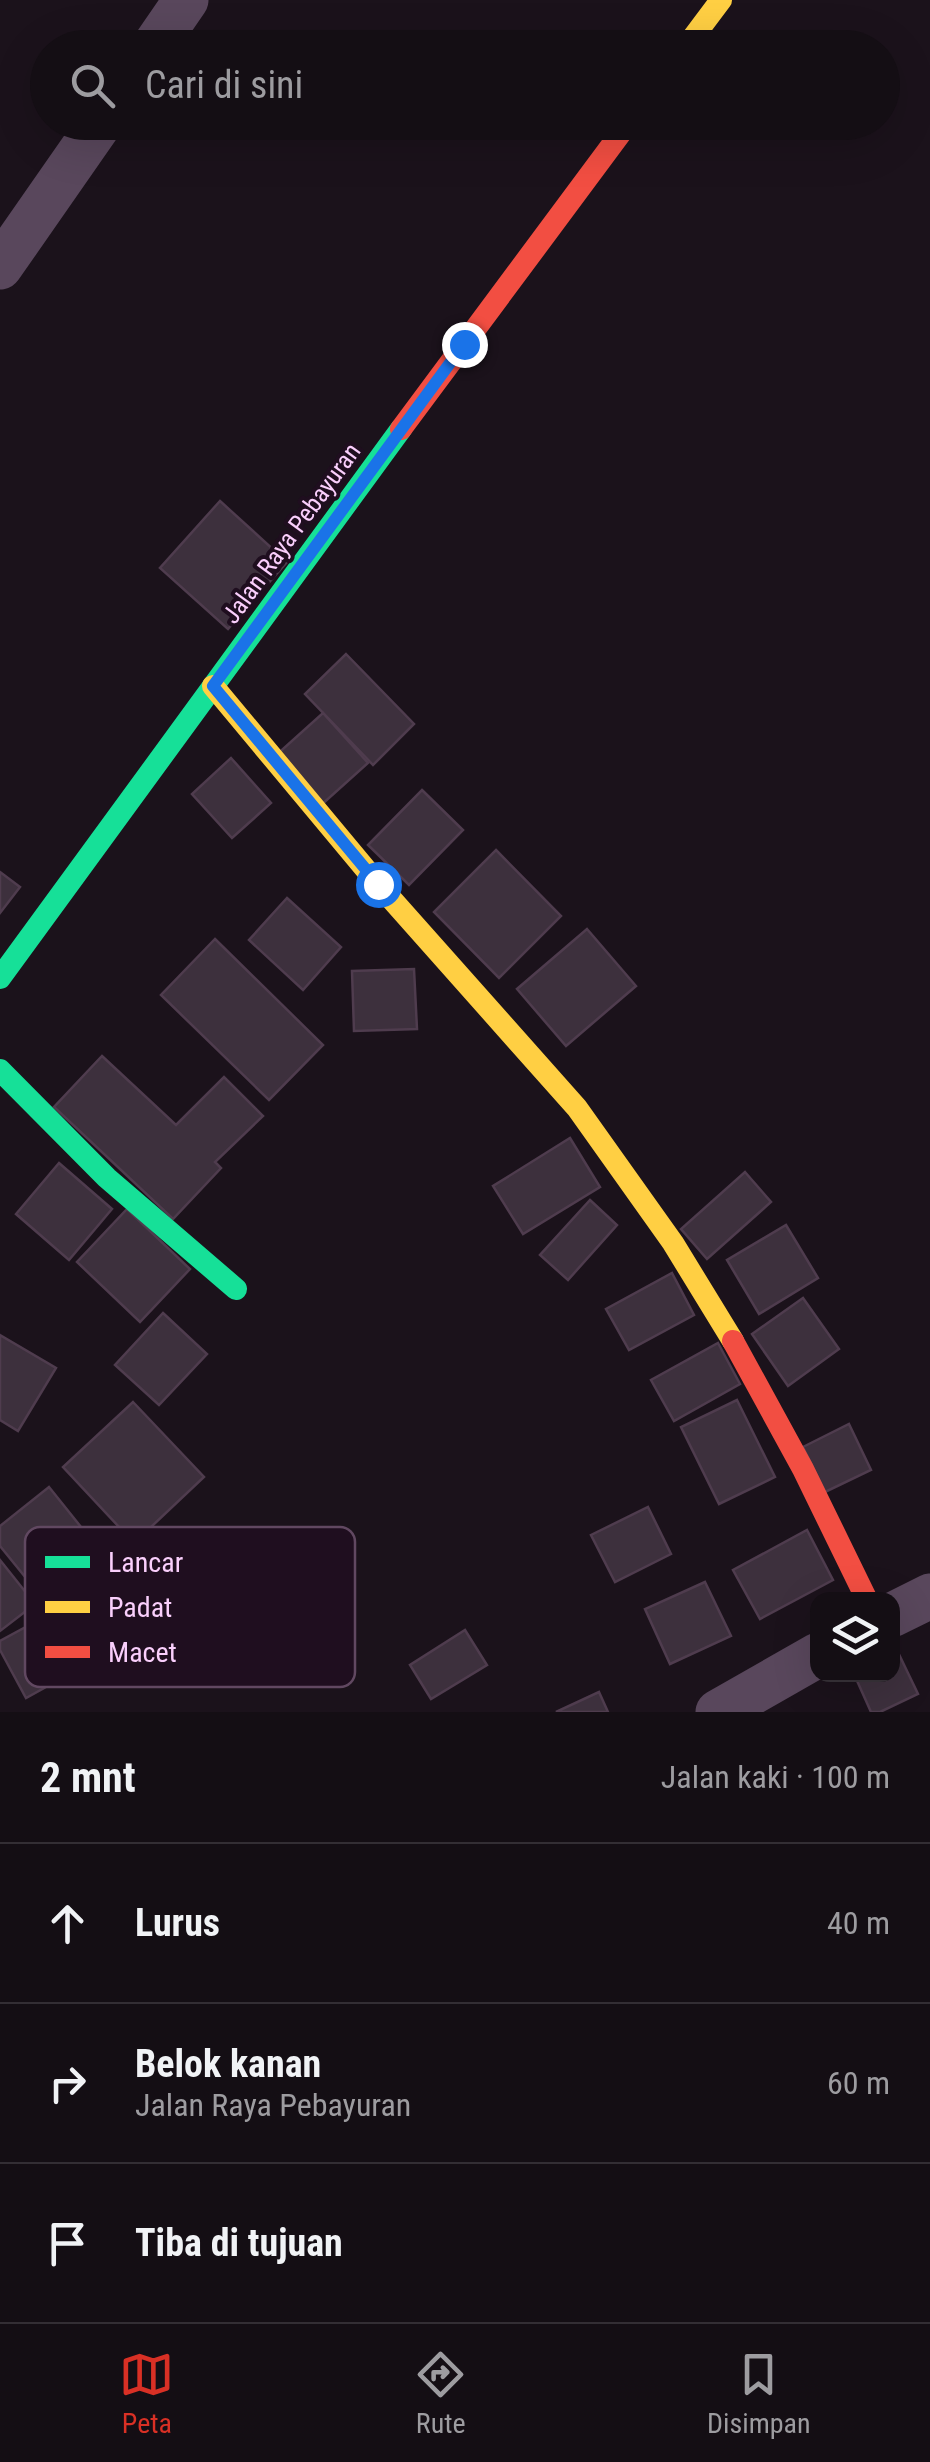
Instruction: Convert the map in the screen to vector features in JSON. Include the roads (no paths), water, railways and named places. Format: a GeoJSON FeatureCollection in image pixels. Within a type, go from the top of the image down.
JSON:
{"type":"FeatureCollection","features":[{"type":"Feature","properties":{"kind":"street"},"geometry":{"type":"LineString","coordinates":[[165,30],[186,0]]}},
{"type":"Feature","properties":{"kind":"street"},"geometry":{"type":"LineString","coordinates":[[699,30],[721,0]]}},
{"type":"Feature","properties":{"kind":"street"},"geometry":{"type":"LineString","coordinates":[[0,267],[88,140]]}},
{"type":"Feature","properties":{"kind":"street","name":"Jalan Raya Pebayuran"},"geometry":{"type":"LineString","coordinates":[[0,978],[617,140]]}},
{"type":"Feature","properties":{"kind":"street"},"geometry":{"type":"LineString","coordinates":[[213,686],[378,884],[587,1122],[673,1244],[735,1344],[863,1592]]}},
{"type":"Feature","properties":{"kind":"street"},"geometry":{"type":"LineString","coordinates":[[0,1070],[107,1178],[236,1289]]}},
{"type":"Feature","properties":{"kind":"street"},"geometry":{"type":"LineString","coordinates":[[900,1610],[930,1596]]}},
{"type":"Feature","properties":{"kind":"street"},"geometry":{"type":"LineString","coordinates":[[718,1712],[810,1660]]}}]}
